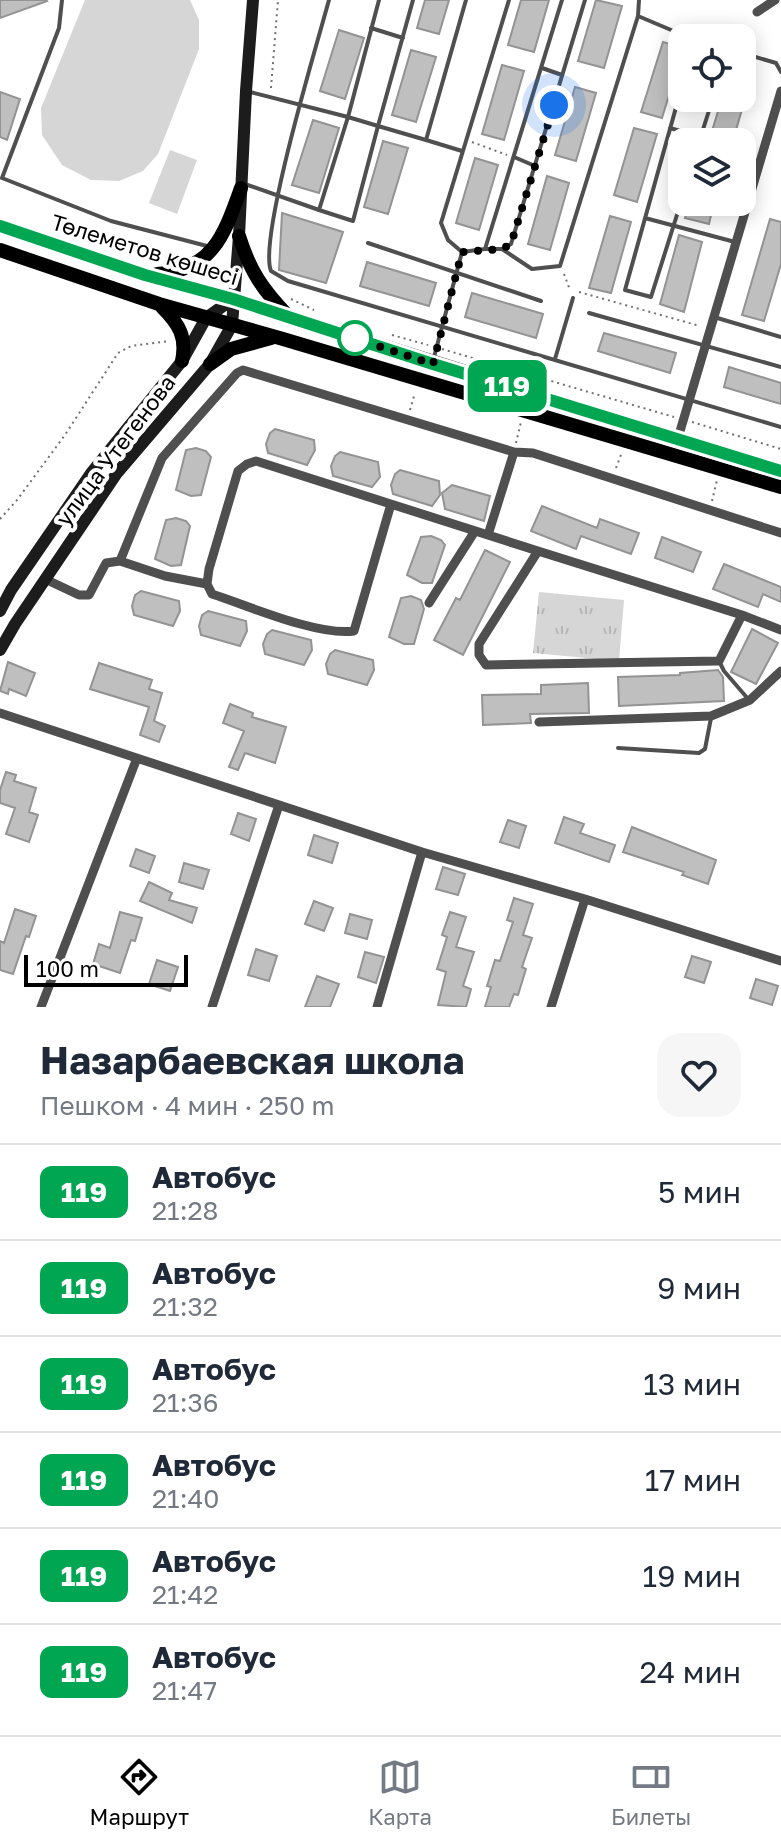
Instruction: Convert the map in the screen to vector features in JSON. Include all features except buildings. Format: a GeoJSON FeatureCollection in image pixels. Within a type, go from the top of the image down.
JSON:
{"type":"FeatureCollection","features":[{"type":"Feature","properties":{"kind":"main road","name":"улица Утегенова"},"geometry":{"type":"LineString","coordinates":[[0,650],[117,473],[210,364],[232,325],[253,0]]}},
{"type":"Feature","properties":{"kind":"main road"},"geometry":{"type":"LineString","coordinates":[[145,275],[174,273],[194,265],[215,248],[241,185]]}},
{"type":"Feature","properties":{"kind":"main road","name":"Төлеметов көшесі"},"geometry":{"type":"LineString","coordinates":[[0,226],[145,275],[233,299],[781,471]]}},
{"type":"Feature","properties":{"kind":"main road"},"geometry":{"type":"LineString","coordinates":[[239,236],[263,290],[289,317]]}},
{"type":"Feature","properties":{"kind":"main road","name":"Төлеметов көшесі"},"geometry":{"type":"LineString","coordinates":[[0,250],[159,304],[781,487]]}},
{"type":"Feature","properties":{"kind":"main road"},"geometry":{"type":"LineString","coordinates":[[0,611],[11,590],[92,472],[182,361],[206,318],[233,299]]}},
{"type":"Feature","properties":{"kind":"main road"},"geometry":{"type":"LineString","coordinates":[[159,304],[178,323],[184,339],[182,361]]}},
{"type":"Feature","properties":{"kind":"main road"},"geometry":{"type":"LineString","coordinates":[[210,364],[231,349],[250,342],[265,338],[283,339]]}},
{"type":"Feature","properties":{"kind":"street"},"geometry":{"type":"LineString","coordinates":[[757,12],[775,0]]}},
{"type":"Feature","properties":{"kind":"street"},"geometry":{"type":"LineString","coordinates":[[678,438],[781,91]]}},
{"type":"Feature","properties":{"kind":"street"},"geometry":{"type":"LineString","coordinates":[[120,561],[162,458],[243,370],[514,452],[533,453],[781,533]]}},
{"type":"Feature","properties":{"kind":"street"},"geometry":{"type":"LineString","coordinates":[[488,535],[514,452]]}},
{"type":"Feature","properties":{"kind":"street"},"geometry":{"type":"LineString","coordinates":[[391,504],[354,631],[340,633],[212,594],[207,584],[238,471],[247,464],[261,461],[781,630]]}},
{"type":"Feature","properties":{"kind":"street"},"geometry":{"type":"LineString","coordinates":[[429,603],[475,531]]}},
{"type":"Feature","properties":{"kind":"street"},"geometry":{"type":"LineString","coordinates":[[538,551],[479,644],[479,655],[486,665],[719,661],[742,615]]}},
{"type":"Feature","properties":{"kind":"street"},"geometry":{"type":"LineString","coordinates":[[45,579],[79,595],[89,595],[106,563],[120,561],[165,576],[207,584]]}},
{"type":"Feature","properties":{"kind":"street"},"geometry":{"type":"LineString","coordinates":[[539,722],[711,716],[750,700],[781,671]]}},
{"type":"Feature","properties":{"kind":"street"},"geometry":{"type":"LineString","coordinates":[[0,713],[422,852],[781,961]]}},
{"type":"Feature","properties":{"kind":"street"},"geometry":{"type":"LineString","coordinates":[[41,1007],[137,758]]}},
{"type":"Feature","properties":{"kind":"street"},"geometry":{"type":"LineString","coordinates":[[212,1007],[279,805]]}},
{"type":"Feature","properties":{"kind":"street"},"geometry":{"type":"LineString","coordinates":[[377,1007],[422,852]]}},
{"type":"Feature","properties":{"kind":"street"},"geometry":{"type":"LineString","coordinates":[[551,1007],[585,899]]}},
{"type":"Feature","properties":{"kind":"lane"},"geometry":{"type":"LineString","coordinates":[[62,0],[59,28],[1,178],[111,221],[215,248]]}},
{"type":"Feature","properties":{"kind":"lane"},"geometry":{"type":"LineString","coordinates":[[329,0],[279,195],[268,255],[271,271],[288,281],[781,427]]}},
{"type":"Feature","properties":{"kind":"lane"},"geometry":{"type":"LineString","coordinates":[[319,210],[379,0]]}},
{"type":"Feature","properties":{"kind":"lane"},"geometry":{"type":"LineString","coordinates":[[241,185],[353,221],[413,0]]}},
{"type":"Feature","properties":{"kind":"lane"},"geometry":{"type":"LineString","coordinates":[[426,140],[466,0]]}},
{"type":"Feature","properties":{"kind":"lane"},"geometry":{"type":"LineString","coordinates":[[509,0],[441,223],[448,240],[462,252],[502,249],[511,244],[585,0]]}},
{"type":"Feature","properties":{"kind":"lane"},"geometry":{"type":"LineString","coordinates":[[485,249],[562,0]]}},
{"type":"Feature","properties":{"kind":"lane"},"geometry":{"type":"LineString","coordinates":[[502,249],[532,269],[560,266],[638,16],[639,0]]}},
{"type":"Feature","properties":{"kind":"lane"},"geometry":{"type":"LineString","coordinates":[[638,16],[668,29]]}},
{"type":"Feature","properties":{"kind":"lane"},"geometry":{"type":"LineString","coordinates":[[371,28],[403,38]]}},
{"type":"Feature","properties":{"kind":"lane"},"geometry":{"type":"LineString","coordinates":[[756,57],[776,63],[781,72]]}},
{"type":"Feature","properties":{"kind":"lane"},"geometry":{"type":"LineString","coordinates":[[542,68],[563,75]]}},
{"type":"Feature","properties":{"kind":"lane"},"geometry":{"type":"LineString","coordinates":[[246,91],[463,151]]}},
{"type":"Feature","properties":{"kind":"lane"},"geometry":{"type":"LineString","coordinates":[[670,128],[675,112]]}},
{"type":"Feature","properties":{"kind":"lane"},"geometry":{"type":"LineString","coordinates":[[668,135],[625,290],[651,297],[677,216]]}},
{"type":"Feature","properties":{"kind":"lane"},"geometry":{"type":"LineString","coordinates":[[514,157],[535,166]]}},
{"type":"Feature","properties":{"kind":"lane"},"geometry":{"type":"LineString","coordinates":[[645,218],[735,242]]}},
{"type":"Feature","properties":{"kind":"lane"},"geometry":{"type":"LineString","coordinates":[[368,243],[541,301]]}},
{"type":"Feature","properties":{"kind":"lane"},"geometry":{"type":"LineString","coordinates":[[433,364],[462,252]]}},
{"type":"Feature","properties":{"kind":"lane"},"geometry":{"type":"LineString","coordinates":[[555,359],[573,298]]}},
{"type":"Feature","properties":{"kind":"lane"},"geometry":{"type":"LineString","coordinates":[[589,313],[781,367]]}},
{"type":"Feature","properties":{"kind":"lane"},"geometry":{"type":"LineString","coordinates":[[713,317],[781,336]]}},
{"type":"Feature","properties":{"kind":"lane"},"geometry":{"type":"LineString","coordinates":[[719,661],[750,700]]}},
{"type":"Feature","properties":{"kind":"lane"},"geometry":{"type":"LineString","coordinates":[[618,748],[699,753],[705,749],[711,716]]}},
{"type":"Feature","properties":{"kind":"path"},"geometry":{"type":"LineString","coordinates":[[270,97],[278,0]]}},
{"type":"Feature","properties":{"kind":"path"},"geometry":{"type":"LineString","coordinates":[[467,140],[514,157]]}},
{"type":"Feature","properties":{"kind":"path"},"geometry":{"type":"LineString","coordinates":[[560,266],[573,298]]}},
{"type":"Feature","properties":{"kind":"path"},"geometry":{"type":"LineString","coordinates":[[573,298],[577,291],[710,328]]}},
{"type":"Feature","properties":{"kind":"path"},"geometry":{"type":"LineString","coordinates":[[287,297],[321,314]]}},
{"type":"Feature","properties":{"kind":"path"},"geometry":{"type":"LineString","coordinates":[[394,335],[781,449]]}},
{"type":"Feature","properties":{"kind":"path"},"geometry":{"type":"LineString","coordinates":[[0,519],[65,435],[118,353],[131,346],[184,339]]}},
{"type":"Feature","properties":{"kind":"path"},"geometry":{"type":"LineString","coordinates":[[407,418],[416,390]]}},
{"type":"Feature","properties":{"kind":"path"},"geometry":{"type":"LineString","coordinates":[[514,452],[522,421]]}},
{"type":"Feature","properties":{"kind":"path"},"geometry":{"type":"LineString","coordinates":[[613,480],[622,450]]}},
{"type":"Feature","properties":{"kind":"path"},"geometry":{"type":"LineString","coordinates":[[709,510],[718,479]]}},
{"type":"Feature","properties":{"kind":"green space"},"geometry":{"type":"Polygon","coordinates":[[[85,0],[190,0],[199,20],[199,49],[158,154],[143,171],[119,181],[91,180],[62,165],[42,135],[41,108],[85,0]]]}},
{"type":"Feature","properties":{"kind":"green space"},"geometry":{"type":"Polygon","coordinates":[[[170,150],[197,160],[177,214],[149,203],[170,150]]]}},
{"type":"Feature","properties":{"kind":"green space"},"geometry":{"type":"Polygon","coordinates":[[[539,592],[624,600],[619,661],[533,653],[539,592]]]}},
{"type":"Feature","properties":{"kind":"bus line","name":"119"},"geometry":{"type":"LineString","coordinates":[[0,226],[145,275],[233,299],[781,471]]}},
{"type":"Feature","properties":{"kind":"route"},"geometry":{"type":"LineString","coordinates":[[355,338],[347,336],[433,364],[462,252],[502,249],[511,244],[554,105]]}}]}
